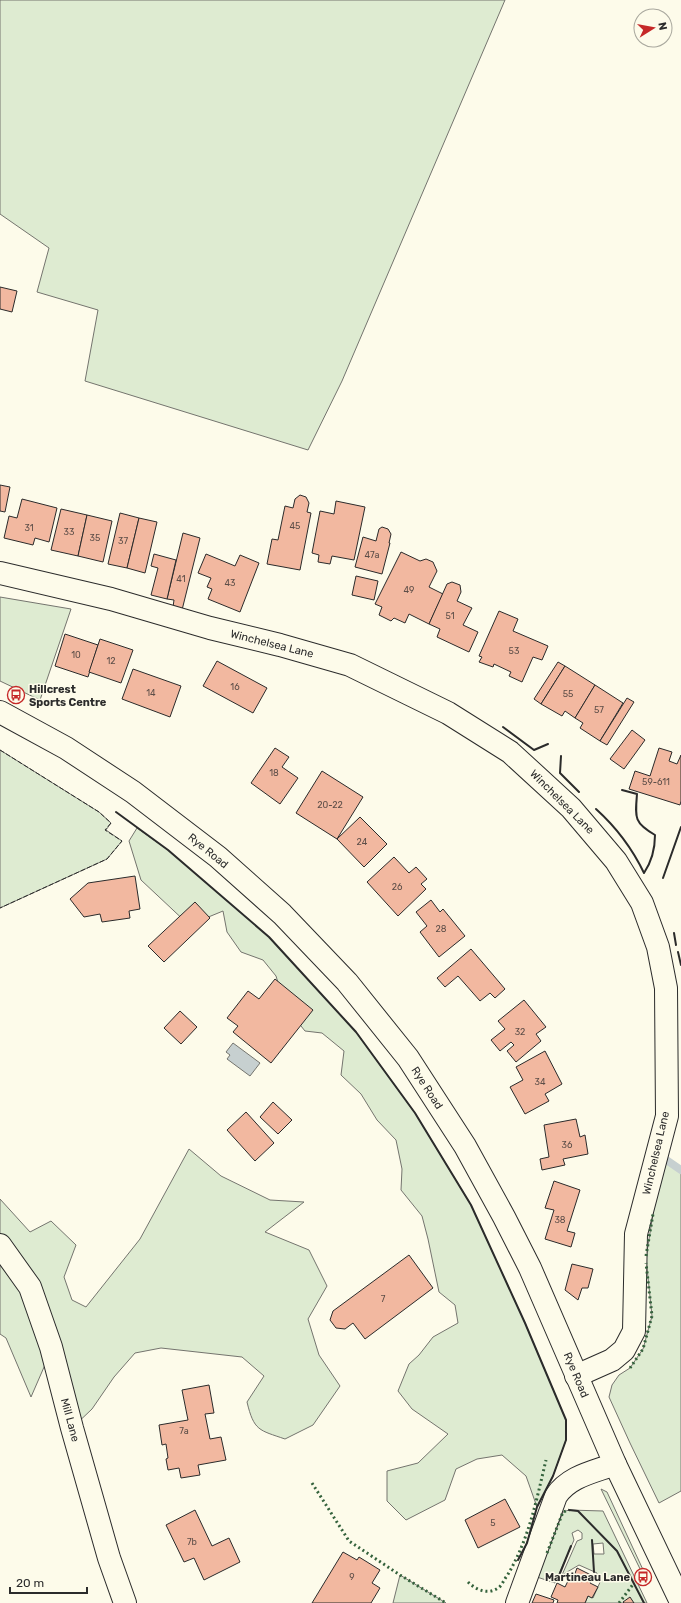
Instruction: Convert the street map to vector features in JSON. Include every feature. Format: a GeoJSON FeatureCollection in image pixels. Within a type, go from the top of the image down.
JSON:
{"type":"FeatureCollection","features":[{"type":"Feature","properties":{"kind":"main road","name":"Winchelsea Lane"},"geometry":{"type":"LineString","coordinates":[[0,573],[111,599],[210,628],[280,645],[350,665],[448,713],[510,752],[571,808],[616,861],[642,903],[658,947],[666,988],[674,1113],[636,1234],[634,1331],[624,1350],[612,1360],[576,1376]]}},
{"type":"Feature","properties":{"kind":"main road","name":"Rye Road"},"geometry":{"type":"LineString","coordinates":[[0,712],[66,748],[133,792],[212,853],[282,914],[347,982],[408,1058],[465,1146],[530,1268],[615,1464],[681,1602]]}},
{"type":"Feature","properties":{"kind":"main road","name":"Mill Lane"},"geometry":{"type":"LineString","coordinates":[[0,1245],[30,1286],[48,1339],[110,1558],[125,1603]]}},
{"type":"Feature","properties":{"kind":"main road"},"geometry":{"type":"LineString","coordinates":[[517,1603],[556,1496],[560,1490],[573,1479],[615,1464]]}},
{"type":"Feature","properties":{"kind":"green space"},"geometry":{"type":"Polygon","coordinates":[[[0,0],[505,0],[342,381],[308,450],[85,381],[98,310],[37,292],[49,248],[0,214],[0,0]]]}},
{"type":"Feature","properties":{"kind":"green space"},"geometry":{"type":"Polygon","coordinates":[[[0,597],[71,609],[40,700],[0,681],[0,597]]]}},
{"type":"Feature","properties":{"kind":"green space"},"geometry":{"type":"Polygon","coordinates":[[[0,750],[99,812],[111,823],[106,830],[122,841],[107,859],[0,908],[0,750]]]}},
{"type":"Feature","properties":{"kind":"green space"},"geometry":{"type":"Polygon","coordinates":[[[137,828],[168,850],[269,937],[356,1032],[415,1113],[471,1205],[525,1323],[566,1420],[566,1440],[553,1476],[537,1507],[526,1476],[502,1455],[477,1459],[456,1469],[445,1500],[406,1520],[387,1501],[387,1471],[418,1463],[448,1434],[412,1409],[398,1391],[409,1364],[419,1355],[433,1337],[458,1323],[455,1305],[439,1292],[422,1216],[401,1190],[402,1169],[396,1140],[377,1120],[361,1094],[341,1075],[344,1051],[322,1033],[305,1031],[285,1006],[276,976],[263,960],[241,952],[227,932],[223,911],[189,925],[141,880],[129,841],[137,828]]]}},
{"type":"Feature","properties":{"kind":"green space"},"geometry":{"type":"Polygon","coordinates":[[[189,1149],[221,1176],[270,1200],[304,1202],[265,1232],[309,1250],[327,1286],[308,1319],[319,1355],[340,1386],[313,1425],[285,1439],[263,1431],[252,1419],[247,1402],[264,1376],[242,1357],[161,1348],[135,1353],[114,1377],[92,1409],[72,1428],[51,1351],[31,1397],[6,1338],[0,1334],[0,1199],[30,1232],[51,1221],[76,1245],[64,1277],[72,1300],[86,1307],[140,1239],[189,1149]]]}},
{"type":"Feature","properties":{"kind":"green space"},"geometry":{"type":"Polygon","coordinates":[[[662,1157],[681,1170],[681,1491],[659,1503],[609,1397],[612,1385],[619,1375],[630,1368],[643,1349],[652,1316],[646,1258],[662,1157]]]}},
{"type":"Feature","properties":{"kind":"green space"},"geometry":{"type":"Polygon","coordinates":[[[601,1489],[607,1492],[645,1574],[643,1575],[601,1489]]]}},
{"type":"Feature","properties":{"kind":"green space"},"geometry":{"type":"Polygon","coordinates":[[[569,1510],[603,1511],[647,1603],[585,1603],[588,1596],[593,1598],[601,1580],[596,1577],[597,1573],[579,1565],[562,1575],[577,1541],[582,1539],[582,1533],[578,1530],[572,1533],[574,1540],[555,1583],[537,1577],[563,1512],[569,1510]],[[603,1543],[593,1544],[594,1554],[604,1554],[603,1543]]]}},
{"type":"Feature","properties":{"kind":"green space"},"geometry":{"type":"Polygon","coordinates":[[[400,1575],[446,1603],[393,1603],[400,1575]]]}},
{"type":"Feature","properties":{"kind":"shaded area"},"geometry":{"type":"Polygon","coordinates":[[[233,1043],[260,1063],[250,1076],[227,1059],[230,1055],[226,1052],[233,1043]]]}},
{"type":"Feature","properties":{"kind":"building"},"geometry":{"type":"Polygon","coordinates":[[[0,287],[17,291],[12,312],[0,309],[0,287]]]}},
{"type":"Feature","properties":{"kind":"building"},"geometry":{"type":"Polygon","coordinates":[[[0,485],[10,487],[5,512],[0,511],[0,485]]]}},
{"type":"Feature","properties":{"kind":"building"},"geometry":{"type":"Polygon","coordinates":[[[300,495],[306,497],[309,503],[307,512],[311,513],[300,570],[267,564],[272,539],[278,540],[285,506],[293,508],[295,499],[300,495]]]}},
{"type":"Feature","properties":{"kind":"building"},"geometry":{"type":"Polygon","coordinates":[[[22,499],[57,508],[49,542],[35,538],[33,545],[4,538],[9,516],[17,518],[22,499]]]}},
{"type":"Feature","properties":{"kind":"building"},"geometry":{"type":"Polygon","coordinates":[[[336,501],[365,507],[354,560],[332,556],[330,564],[318,562],[319,555],[312,553],[320,511],[334,514],[336,501]]]}},
{"type":"Feature","properties":{"kind":"building"},"geometry":{"type":"Polygon","coordinates":[[[61,509],[87,515],[78,556],[51,550],[61,509]]]}},
{"type":"Feature","properties":{"kind":"building"},"geometry":{"type":"Polygon","coordinates":[[[120,513],[139,518],[127,568],[108,564],[120,513]]]}},
{"type":"Feature","properties":{"kind":"building"},"geometry":{"type":"Polygon","coordinates":[[[87,515],[112,521],[103,562],[78,556],[87,515]]]}},
{"type":"Feature","properties":{"kind":"building"},"geometry":{"type":"Polygon","coordinates":[[[139,518],[157,522],[145,573],[127,568],[139,518]]]}},
{"type":"Feature","properties":{"kind":"building"},"geometry":{"type":"Polygon","coordinates":[[[382,527],[388,529],[391,534],[382,574],[355,567],[363,537],[376,541],[379,529],[382,527]]]}},
{"type":"Feature","properties":{"kind":"building"},"geometry":{"type":"Polygon","coordinates":[[[183,533],[200,538],[182,610],[173,607],[174,600],[167,599],[183,533]]]}},
{"type":"Feature","properties":{"kind":"building"},"geometry":{"type":"Polygon","coordinates":[[[401,552],[420,561],[426,559],[433,562],[437,571],[429,587],[443,594],[429,624],[409,614],[405,623],[394,618],[391,621],[379,615],[382,607],[375,604],[401,552]]]}},
{"type":"Feature","properties":{"kind":"building"},"geometry":{"type":"Polygon","coordinates":[[[154,554],[176,560],[167,599],[151,595],[158,568],[151,566],[154,554]]]}},
{"type":"Feature","properties":{"kind":"building"},"geometry":{"type":"Polygon","coordinates":[[[206,554],[235,566],[240,555],[259,563],[240,612],[208,599],[212,589],[207,587],[211,578],[198,573],[206,554]]]}},
{"type":"Feature","properties":{"kind":"building"},"geometry":{"type":"Polygon","coordinates":[[[356,576],[378,581],[374,600],[352,595],[356,576]]]}},
{"type":"Feature","properties":{"kind":"building"},"geometry":{"type":"Polygon","coordinates":[[[452,582],[460,585],[461,592],[457,601],[472,608],[463,625],[478,632],[469,652],[437,637],[440,629],[429,624],[447,584],[452,582]]]}},
{"type":"Feature","properties":{"kind":"building"},"geometry":{"type":"Polygon","coordinates":[[[499,611],[518,619],[513,631],[548,646],[542,660],[533,657],[522,682],[509,676],[511,672],[494,664],[493,667],[479,662],[482,657],[479,656],[499,611]]]}},
{"type":"Feature","properties":{"kind":"building"},"geometry":{"type":"Polygon","coordinates":[[[65,634],[98,645],[88,677],[55,666],[65,634]]]}},
{"type":"Feature","properties":{"kind":"building"},"geometry":{"type":"Polygon","coordinates":[[[100,639],[133,650],[121,683],[89,672],[100,639]]]}},
{"type":"Feature","properties":{"kind":"building"},"geometry":{"type":"Polygon","coordinates":[[[217,661],[267,688],[253,713],[203,686],[217,661]]]}},
{"type":"Feature","properties":{"kind":"building"},"geometry":{"type":"Polygon","coordinates":[[[558,662],[565,666],[541,704],[534,699],[558,662]]]}},
{"type":"Feature","properties":{"kind":"building"},"geometry":{"type":"Polygon","coordinates":[[[565,666],[595,685],[575,718],[565,711],[562,716],[541,704],[565,666]]]}},
{"type":"Feature","properties":{"kind":"building"},"geometry":{"type":"Polygon","coordinates":[[[133,669],[181,686],[170,717],[122,699],[133,669]]]}},
{"type":"Feature","properties":{"kind":"building"},"geometry":{"type":"Polygon","coordinates":[[[595,685],[623,703],[600,741],[580,728],[583,723],[575,718],[595,685]]]}},
{"type":"Feature","properties":{"kind":"building"},"geometry":{"type":"Polygon","coordinates":[[[627,698],[634,702],[607,745],[600,741],[627,698]]]}},
{"type":"Feature","properties":{"kind":"building"},"geometry":{"type":"Polygon","coordinates":[[[632,730],[645,740],[624,769],[610,759],[632,730]]]}},
{"type":"Feature","properties":{"kind":"building"},"geometry":{"type":"Polygon","coordinates":[[[275,748],[289,757],[282,767],[298,778],[280,804],[251,783],[275,748]]]}},
{"type":"Feature","properties":{"kind":"building"},"geometry":{"type":"Polygon","coordinates":[[[659,748],[672,752],[669,761],[677,764],[681,755],[680,805],[629,789],[635,771],[650,776],[659,748]]]}},
{"type":"Feature","properties":{"kind":"building"},"geometry":{"type":"Polygon","coordinates":[[[322,771],[363,797],[337,839],[296,813],[322,771]]]}},
{"type":"Feature","properties":{"kind":"building"},"geometry":{"type":"Polygon","coordinates":[[[360,817],[387,844],[364,867],[337,839],[360,817]]]}},
{"type":"Feature","properties":{"kind":"building"},"geometry":{"type":"Polygon","coordinates":[[[394,857],[409,873],[416,867],[427,879],[421,884],[426,889],[398,916],[367,882],[394,857]]]}},
{"type":"Feature","properties":{"kind":"building"},"geometry":{"type":"Polygon","coordinates":[[[135,876],[140,909],[129,911],[130,918],[102,922],[100,914],[84,917],[70,899],[88,883],[135,876]]]}},
{"type":"Feature","properties":{"kind":"building"},"geometry":{"type":"Polygon","coordinates":[[[431,900],[440,912],[443,909],[465,936],[439,957],[420,932],[427,926],[416,912],[431,900]]]}},
{"type":"Feature","properties":{"kind":"building"},"geometry":{"type":"Polygon","coordinates":[[[195,902],[210,918],[164,962],[148,946],[195,902]]]}},
{"type":"Feature","properties":{"kind":"building"},"geometry":{"type":"Polygon","coordinates":[[[471,949],[505,989],[495,998],[490,993],[480,1001],[458,976],[445,987],[437,978],[471,949]]]}},
{"type":"Feature","properties":{"kind":"building"},"geometry":{"type":"Polygon","coordinates":[[[275,979],[313,1010],[271,1063],[233,1032],[238,1026],[227,1018],[248,991],[259,999],[275,979]]]}},
{"type":"Feature","properties":{"kind":"building"},"geometry":{"type":"Polygon","coordinates":[[[524,1000],[546,1027],[536,1034],[541,1041],[516,1062],[507,1051],[514,1045],[511,1042],[500,1051],[491,1040],[505,1029],[498,1021],[524,1000]]]}},
{"type":"Feature","properties":{"kind":"building"},"geometry":{"type":"Polygon","coordinates":[[[180,1011],[197,1027],[181,1044],[164,1028],[180,1011]]]}},
{"type":"Feature","properties":{"kind":"building"},"geometry":{"type":"Polygon","coordinates":[[[545,1051],[562,1084],[545,1094],[549,1101],[525,1114],[510,1087],[523,1080],[516,1067],[545,1051]]]}},
{"type":"Feature","properties":{"kind":"building"},"geometry":{"type":"Polygon","coordinates":[[[273,1102],[292,1120],[278,1134],[260,1117],[273,1102]]]}},
{"type":"Feature","properties":{"kind":"building"},"geometry":{"type":"Polygon","coordinates":[[[246,1112],[274,1143],[255,1161],[227,1130],[246,1112]]]}},
{"type":"Feature","properties":{"kind":"building"},"geometry":{"type":"Polygon","coordinates":[[[576,1119],[580,1137],[585,1135],[588,1154],[563,1159],[565,1165],[542,1170],[540,1159],[549,1157],[544,1125],[576,1119]]]}},
{"type":"Feature","properties":{"kind":"building"},"geometry":{"type":"Polygon","coordinates":[[[554,1181],[580,1190],[567,1231],[575,1233],[571,1247],[545,1239],[554,1210],[545,1208],[554,1181]]]}},
{"type":"Feature","properties":{"kind":"building"},"geometry":{"type":"Polygon","coordinates":[[[409,1255],[433,1288],[365,1339],[353,1323],[345,1329],[336,1328],[330,1320],[333,1311],[409,1255]]]}},
{"type":"Feature","properties":{"kind":"building"},"geometry":{"type":"Polygon","coordinates":[[[572,1264],[593,1269],[588,1288],[582,1288],[578,1300],[565,1290],[572,1264]]]}},
{"type":"Feature","properties":{"kind":"building"},"geometry":{"type":"Polygon","coordinates":[[[209,1385],[214,1413],[205,1414],[210,1439],[221,1437],[226,1460],[198,1465],[200,1475],[181,1478],[179,1468],[168,1470],[166,1444],[162,1445],[159,1425],[188,1420],[182,1390],[209,1385]]]}},
{"type":"Feature","properties":{"kind":"building"},"geometry":{"type":"Polygon","coordinates":[[[505,1499],[520,1527],[478,1548],[465,1520],[505,1499]]]}},
{"type":"Feature","properties":{"kind":"building"},"geometry":{"type":"Polygon","coordinates":[[[195,1510],[212,1546],[229,1538],[240,1562],[204,1580],[194,1558],[184,1562],[166,1525],[195,1510]]]}},
{"type":"Feature","properties":{"kind":"building"},"geometry":{"type":"Polygon","coordinates":[[[343,1552],[357,1560],[359,1557],[380,1570],[372,1583],[380,1588],[371,1603],[312,1603],[343,1552]]]}},
{"type":"Feature","properties":{"kind":"building"},"geometry":{"type":"Polygon","coordinates":[[[577,1568],[593,1576],[590,1583],[598,1587],[592,1598],[588,1596],[585,1603],[557,1603],[558,1600],[551,1597],[557,1583],[565,1587],[571,1575],[574,1576],[577,1568]]]}},
{"type":"Feature","properties":{"kind":"building"},"geometry":{"type":"Polygon","coordinates":[[[536,1594],[554,1600],[553,1603],[532,1603],[536,1594]]]}},
{"type":"Feature","properties":{"kind":"building"},"geometry":{"type":"Polygon","coordinates":[[[630,1597],[634,1603],[623,1602],[630,1597]]]}},
{"type":"Feature","properties":{"kind":"waterway"},"geometry":{"type":"LineString","coordinates":[[662,1157],[681,1170]]}},
{"type":"Feature","properties":{"kind":"hedge"},"geometry":{"type":"LineString","coordinates":[[646,1256],[653,1214]]}},
{"type":"Feature","properties":{"kind":"hedge"},"geometry":{"type":"LineString","coordinates":[[630,1368],[643,1349],[652,1316],[646,1263]]}},
{"type":"Feature","properties":{"kind":"hedge"},"geometry":{"type":"LineString","coordinates":[[468,1582],[482,1591],[494,1590],[502,1584],[515,1562],[531,1520],[546,1460]]}},
{"type":"Feature","properties":{"kind":"hedge"},"geometry":{"type":"LineString","coordinates":[[312,1483],[349,1541],[446,1603]]}},
{"type":"Feature","properties":{"kind":"hedge"},"geometry":{"type":"LineString","coordinates":[[547,1553],[563,1512],[569,1510]]}},
{"type":"Feature","properties":{"kind":"hedge"},"geometry":{"type":"LineString","coordinates":[[619,1603],[634,1583]]}},
{"type":"Feature","properties":{"kind":"fence"},"geometry":{"type":"LineString","coordinates":[[0,750],[99,812],[111,823],[105,830],[122,841],[107,859],[0,908]]}},
{"type":"Feature","properties":{"kind":"wall"},"geometry":{"type":"LineString","coordinates":[[503,727],[534,750],[548,744]]}},
{"type":"Feature","properties":{"kind":"wall"},"geometry":{"type":"LineString","coordinates":[[561,756],[560,773],[579,792]]}},
{"type":"Feature","properties":{"kind":"wall"},"geometry":{"type":"LineString","coordinates":[[596,809],[623,839],[644,873],[652,855],[655,835],[643,827],[637,819],[637,794],[622,790]]}},
{"type":"Feature","properties":{"kind":"wall"},"geometry":{"type":"LineString","coordinates":[[116,812],[168,850],[269,937],[356,1032],[415,1113],[471,1205],[525,1323],[566,1420],[566,1440],[553,1476],[537,1507],[527,1543],[518,1560]]}},
{"type":"Feature","properties":{"kind":"wall"},"geometry":{"type":"LineString","coordinates":[[663,878],[681,827]]}},
{"type":"Feature","properties":{"kind":"wall"},"geometry":{"type":"LineString","coordinates":[[674,933],[676,945]]}},
{"type":"Feature","properties":{"kind":"wall"},"geometry":{"type":"LineString","coordinates":[[678,952],[681,965]]}},
{"type":"Feature","properties":{"kind":"wall"},"geometry":{"type":"LineString","coordinates":[[569,1510],[578,1511],[617,1551],[644,1603]]}},
{"type":"Feature","properties":{"kind":"wall"},"geometry":{"type":"LineString","coordinates":[[592,1540],[594,1572]]}},
{"type":"Feature","properties":{"kind":"wall"},"geometry":{"type":"LineString","coordinates":[[558,1578],[571,1546]]}},
{"type":"Feature","properties":{"kind":"place","name":"Hillcrest Sports Centre"},"geometry":{"type":"Point","coordinates":[16,695]}},
{"type":"Feature","properties":{"kind":"place","name":"Martineau Lane"},"geometry":{"type":"Point","coordinates":[643,1577]}}]}
